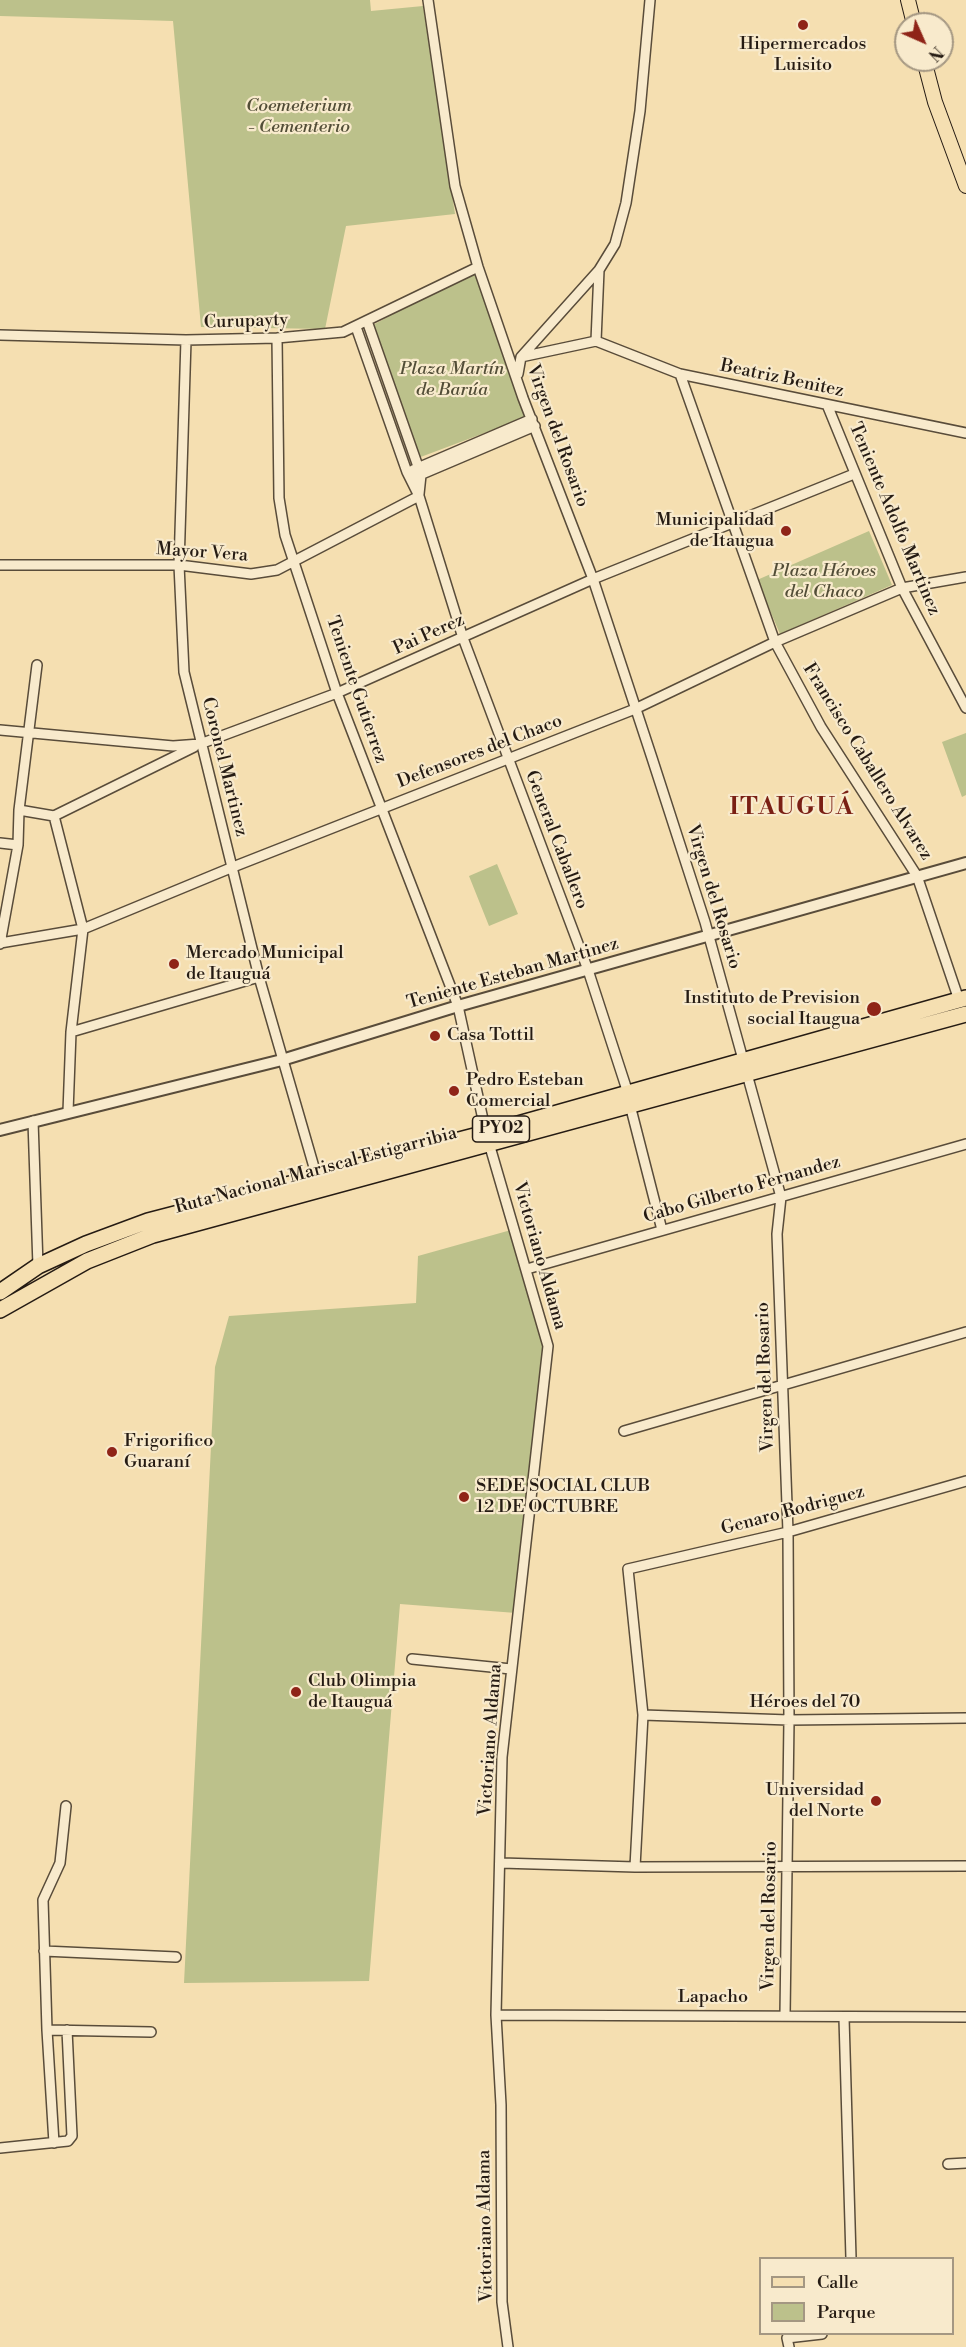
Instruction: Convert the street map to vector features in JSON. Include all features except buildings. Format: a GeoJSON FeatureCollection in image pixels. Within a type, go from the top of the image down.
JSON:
{"type":"FeatureCollection","features":[{"type":"Feature","properties":{"kind":"highway","name":"Ruta Nacional Mariscal Estigarribia"},"geometry":{"type":"LineString","coordinates":[[0,1310],[47,1281],[120,1247],[153,1235],[321,1190],[488,1138],[746,1066],[964,1010]]}},
{"type":"Feature","properties":{"kind":"highway","name":"Ruta Nacional Mariscal Estigarribia"},"geometry":{"type":"LineString","coordinates":[[0,1292],[38,1266],[86,1244],[148,1221],[316,1175],[488,1138]]}},
{"type":"Feature","properties":{"kind":"main road"},"geometry":{"type":"LineString","coordinates":[[927,72],[935,102],[966,186]]}},
{"type":"Feature","properties":{"kind":"street","name":"Virgen del Rosario"},"geometry":{"type":"LineString","coordinates":[[428,0],[455,186],[478,267],[593,579],[709,936],[781,1197],[777,1234],[788,1532],[789,1720],[785,2015]]}},
{"type":"Feature","properties":{"kind":"street"},"geometry":{"type":"LineString","coordinates":[[517,376],[521,357],[599,270],[615,244],[626,203],[640,111],[650,0]]}},
{"type":"Feature","properties":{"kind":"street","name":"Curupayty"},"geometry":{"type":"LineString","coordinates":[[0,335],[186,340],[277,338],[343,332],[478,267]]}},
{"type":"Feature","properties":{"kind":"street"},"geometry":{"type":"LineString","coordinates":[[521,357],[596,341],[599,270]]}},
{"type":"Feature","properties":{"kind":"street","name":"General Caballero"},"geometry":{"type":"LineString","coordinates":[[367,321],[419,471],[419,496]]}},
{"type":"Feature","properties":{"kind":"street","name":"General Caballero"},"geometry":{"type":"LineString","coordinates":[[356,327],[409,476],[419,496],[463,638],[588,970],[629,1099],[663,1230]]}},
{"type":"Feature","properties":{"kind":"street","name":"Teniente Gutierrez"},"geometry":{"type":"LineString","coordinates":[[277,338],[279,498],[285,535],[337,693],[458,1006],[488,1138]]}},
{"type":"Feature","properties":{"kind":"street","name":"Coronel Martinez"},"geometry":{"type":"LineString","coordinates":[[186,340],[178,565],[184,672],[259,977],[321,1190]]}},
{"type":"Feature","properties":{"kind":"street","name":"Beatriz Benitez"},"geometry":{"type":"LineString","coordinates":[[596,341],[680,375],[828,407],[966,433]]}},
{"type":"Feature","properties":{"kind":"street","name":"Francisco Caballero Alvarez"},"geometry":{"type":"LineString","coordinates":[[680,375],[775,642],[821,727],[917,876],[964,1010]]}},
{"type":"Feature","properties":{"kind":"street","name":"Teniente Adolfo Martinez"},"geometry":{"type":"LineString","coordinates":[[828,407],[902,588],[966,708]]}},
{"type":"Feature","properties":{"kind":"street"},"geometry":{"type":"LineString","coordinates":[[409,476],[534,422]]}},
{"type":"Feature","properties":{"kind":"street","name":"Pai Perez"},"geometry":{"type":"LineString","coordinates":[[0,730],[162,746],[200,744],[337,693],[593,579],[854,474]]}},
{"type":"Feature","properties":{"kind":"street","name":"Mayor Vera"},"geometry":{"type":"LineString","coordinates":[[0,565],[178,565],[251,574],[277,570],[419,496]]}},
{"type":"Feature","properties":{"kind":"street","name":"Defensores del Chaco"},"geometry":{"type":"LineString","coordinates":[[0,944],[83,929],[381,808],[635,709],[775,642],[902,588],[966,577]]}},
{"type":"Feature","properties":{"kind":"street"},"geometry":{"type":"LineString","coordinates":[[0,944],[18,845],[19,810],[27,733],[37,665]]}},
{"type":"Feature","properties":{"kind":"street"},"geometry":{"type":"LineString","coordinates":[[19,810],[54,816],[200,744]]}},
{"type":"Feature","properties":{"kind":"street"},"geometry":{"type":"LineString","coordinates":[[54,816],[83,929],[71,1032],[68,1112]]}},
{"type":"Feature","properties":{"kind":"street"},"geometry":{"type":"LineString","coordinates":[[0,843],[18,845]]}},
{"type":"Feature","properties":{"kind":"street","name":"Teniente Esteban Martinez"},"geometry":{"type":"LineString","coordinates":[[0,1130],[282,1060],[458,1006],[966,863]]}},
{"type":"Feature","properties":{"kind":"street"},"geometry":{"type":"LineString","coordinates":[[71,1032],[259,977]]}},
{"type":"Feature","properties":{"kind":"street"},"geometry":{"type":"LineString","coordinates":[[33,1121],[38,1266]]}},
{"type":"Feature","properties":{"kind":"street","name":"Victoriano Aldama"},"geometry":{"type":"LineString","coordinates":[[488,1138],[548,1346],[502,1757],[496,2015],[501,2105],[502,2302],[508,2347]]}},
{"type":"Feature","properties":{"kind":"street","name":"Cabo Gilberto Fernandez"},"geometry":{"type":"LineString","coordinates":[[527,1269],[966,1144]]}},
{"type":"Feature","properties":{"kind":"street"},"geometry":{"type":"LineString","coordinates":[[624,1431],[966,1332]]}},
{"type":"Feature","properties":{"kind":"street","name":"Genaro Rodriguez"},"geometry":{"type":"LineString","coordinates":[[643,1715],[628,1569],[788,1532],[966,1481]]}},
{"type":"Feature","properties":{"kind":"street"},"geometry":{"type":"LineString","coordinates":[[412,1659],[511,1669]]}},
{"type":"Feature","properties":{"kind":"street"},"geometry":{"type":"LineString","coordinates":[[635,1867],[643,1715]]}},
{"type":"Feature","properties":{"kind":"street","name":"Héroes del 70"},"geometry":{"type":"LineString","coordinates":[[643,1715],[789,1720],[966,1719]]}},
{"type":"Feature","properties":{"kind":"street"},"geometry":{"type":"LineString","coordinates":[[54,2143],[47,2030],[43,1900],[60,1863],[66,1806]]}},
{"type":"Feature","properties":{"kind":"street"},"geometry":{"type":"LineString","coordinates":[[501,1863],[635,1867],[966,1866]]}},
{"type":"Feature","properties":{"kind":"street"},"geometry":{"type":"LineString","coordinates":[[44,1951],[176,1957]]}},
{"type":"Feature","properties":{"kind":"street","name":"Lapacho"},"geometry":{"type":"LineString","coordinates":[[496,2015],[785,2015],[844,2019],[966,2017]]}},
{"type":"Feature","properties":{"kind":"street"},"geometry":{"type":"LineString","coordinates":[[844,2019],[851,2257]]}},
{"type":"Feature","properties":{"kind":"street"},"geometry":{"type":"LineString","coordinates":[[47,2030],[151,2032]]}},
{"type":"Feature","properties":{"kind":"street"},"geometry":{"type":"LineString","coordinates":[[0,2148],[68,2141],[72,2136],[67,2030]]}},
{"type":"Feature","properties":{"kind":"street"},"geometry":{"type":"LineString","coordinates":[[948,2164],[966,2163]]}},
{"type":"Feature","properties":{"kind":"street"},"geometry":{"type":"LineString","coordinates":[[789,2347],[787,2338],[813,2335]]}},
{"type":"Feature","properties":{"kind":"green space","name":"Coemeterium - Cementerio"},"geometry":{"type":"Polygon","coordinates":[[[0,0],[370,0],[371,11],[423,6],[455,214],[346,226],[325,329],[201,327],[173,21],[0,16],[0,0]]]}},
{"type":"Feature","properties":{"kind":"green space","name":"Plaza Martín de Barúa"},"geometry":{"type":"Polygon","coordinates":[[[477,269],[527,417],[418,458],[373,325],[477,269]]]}},
{"type":"Feature","properties":{"kind":"green space","name":"Plaza Héroes del Chaco"},"geometry":{"type":"Polygon","coordinates":[[[869,531],[892,585],[780,634],[757,580],[869,531]]]}},
{"type":"Feature","properties":{"kind":"green space"},"geometry":{"type":"Polygon","coordinates":[[[966,733],[966,795],[962,797],[942,742],[966,733]]]}},
{"type":"Feature","properties":{"kind":"green space"},"geometry":{"type":"Polygon","coordinates":[[[497,864],[518,914],[489,926],[469,876],[497,864]]]}},
{"type":"Feature","properties":{"kind":"green space","name":"Club Olimpia de Itauguá"},"geometry":{"type":"Polygon","coordinates":[[[511,1230],[546,1350],[516,1613],[400,1604],[369,1981],[184,1983],[215,1367],[229,1316],[416,1303],[418,1256],[511,1230]]]}},
{"type":"Feature","properties":{"kind":"place","name":"Hipermercados Luisito"},"geometry":{"type":"Point","coordinates":[803,25]}},
{"type":"Feature","properties":{"kind":"place","name":"Municipalidad de Itaugua"},"geometry":{"type":"Point","coordinates":[786,531]}},
{"type":"Feature","properties":{"kind":"place","name":"Mercado Municipal de Itauguá"},"geometry":{"type":"Point","coordinates":[174,964]}},
{"type":"Feature","properties":{"kind":"place","name":"Instituto de Prevision social Itaugua"},"geometry":{"type":"Point","coordinates":[874,1009]}},
{"type":"Feature","properties":{"kind":"place","name":"Casa Tottil"},"geometry":{"type":"Point","coordinates":[435,1036]}},
{"type":"Feature","properties":{"kind":"place","name":"Pedro Esteban Comercial"},"geometry":{"type":"Point","coordinates":[454,1091]}},
{"type":"Feature","properties":{"kind":"place","name":"Frigorifico Guaraní"},"geometry":{"type":"Point","coordinates":[112,1452]}},
{"type":"Feature","properties":{"kind":"place","name":"SEDE SOCIAL CLUB 12 DE OCTUBRE"},"geometry":{"type":"Point","coordinates":[464,1497]}},
{"type":"Feature","properties":{"kind":"place","name":"Club Olimpia de Itauguá"},"geometry":{"type":"Point","coordinates":[296,1692]}},
{"type":"Feature","properties":{"kind":"place","name":"Universidad del Norte"},"geometry":{"type":"Point","coordinates":[876,1801]}},
{"type":"Feature","properties":{"kind":"district","name":"ITAUGUÁ"},"geometry":{"type":"Point","coordinates":[792,808]}}]}
